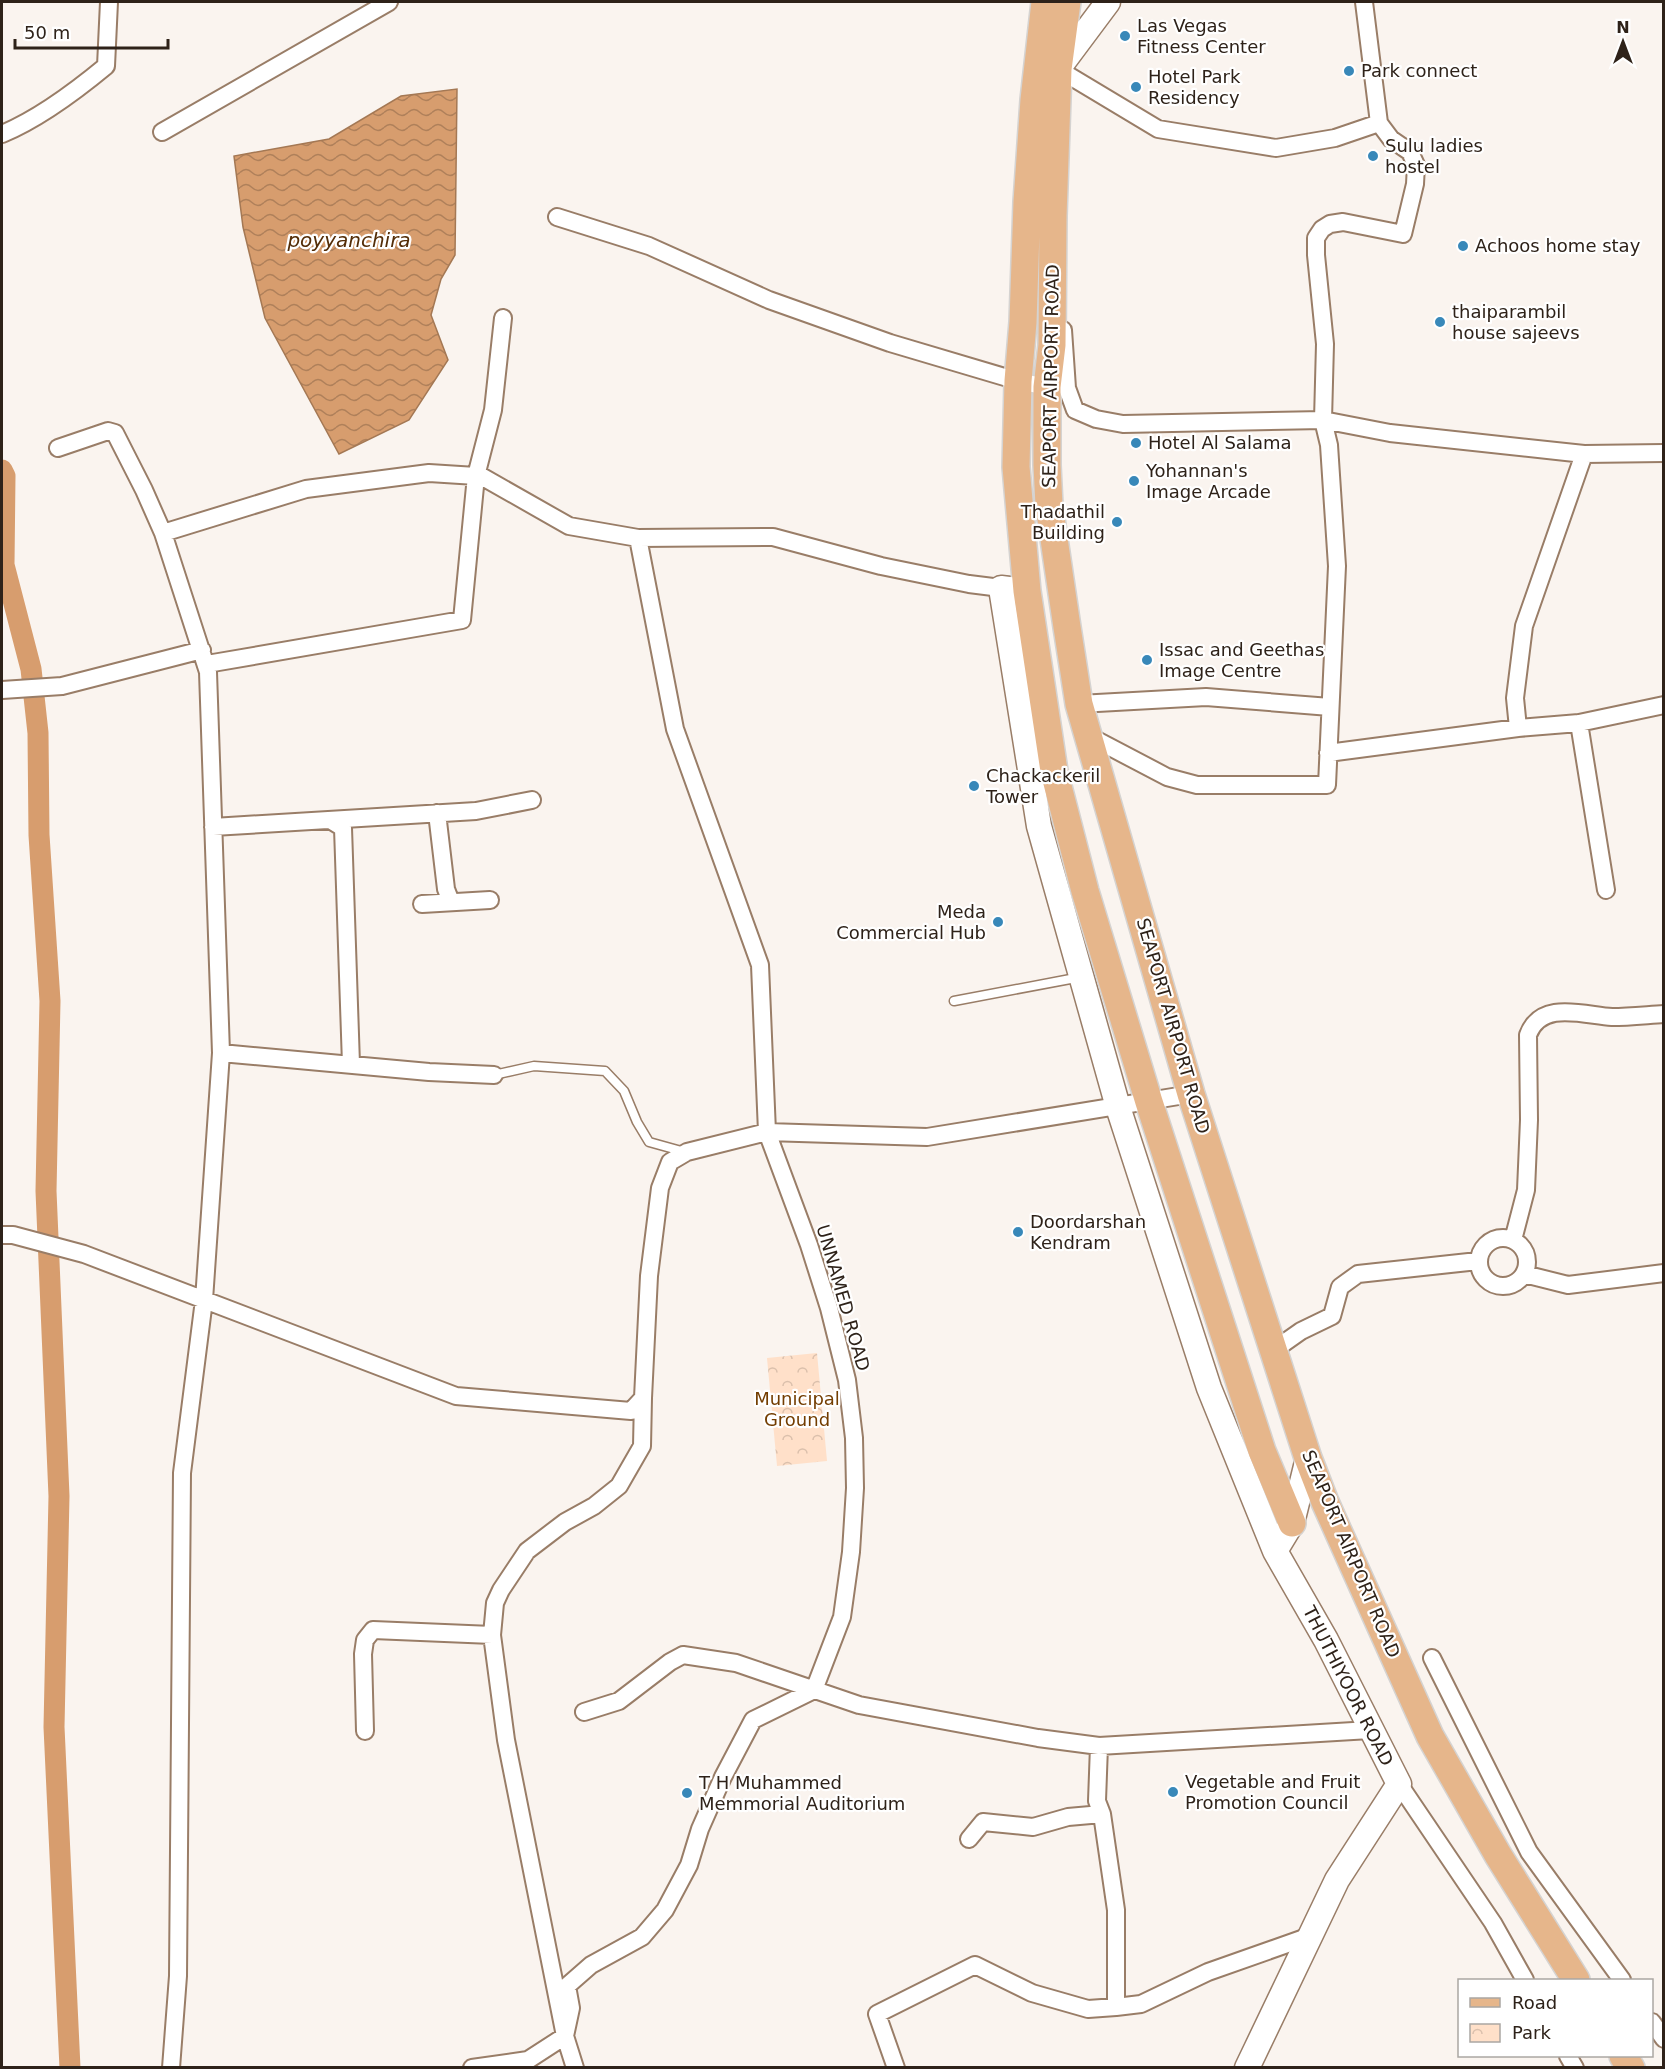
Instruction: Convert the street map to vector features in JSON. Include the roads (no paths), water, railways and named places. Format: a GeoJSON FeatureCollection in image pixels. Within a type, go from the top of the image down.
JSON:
{"type":"FeatureCollection","features":[{"type":"Feature","properties":{"kind":"main road","name":"SEAPORT AIRPORT ROAD"},"geometry":{"type":"LineString","coordinates":[[1045,2],[1034,100],[1027,202],[1023,322],[1018,381],[1014,590],[1054,771],[1085,891],[1149,1102],[1262,1451],[1292,1523]]}},
{"type":"Feature","properties":{"kind":"main road","name":"SEAPORT AIRPORT ROAD"},"geometry":{"type":"LineString","coordinates":[[1067,2],[1058,69],[1052,345],[1047,387],[1047,465],[1049,505],[1079,704],[1191,1094],[1308,1458],[1325,1503],[1430,1736],[1498,1855],[1575,1979]]}},
{"type":"Feature","properties":{"kind":"street"},"geometry":{"type":"LineString","coordinates":[[2,134],[14,129],[83,85],[106,66],[108,2]]}},
{"type":"Feature","properties":{"kind":"street"},"geometry":{"type":"LineString","coordinates":[[162,132],[388,2]]}},
{"type":"Feature","properties":{"kind":"street"},"geometry":{"type":"LineString","coordinates":[[1108,2],[1058,69],[1158,129],[1276,148],[1335,138],[1379,123]]}},
{"type":"Feature","properties":{"kind":"street"},"geometry":{"type":"LineString","coordinates":[[1089,736],[1167,777],[1197,785],[1327,784],[1337,566],[1329,445],[1323,420],[1325,344],[1316,238],[1322,229],[1330,224],[1343,222],[1403,234],[1415,184],[1416,165],[1410,153],[1391,139],[1379,123],[1364,2]]}},
{"type":"Feature","properties":{"kind":"street"},"geometry":{"type":"LineString","coordinates":[[557,217],[649,246],[769,300],[857,331],[1018,381],[1047,387]]}},
{"type":"Feature","properties":{"kind":"street"},"geometry":{"type":"LineString","coordinates":[[1052,292],[1063,324],[1067,388],[1075,410],[1096,419],[1123,424],[1323,420],[1390,433],[1584,454],[1664,453]]}},
{"type":"Feature","properties":{"kind":"street"},"geometry":{"type":"LineString","coordinates":[[2,690],[62,686],[204,657],[462,620],[476,476],[493,410],[502,318]]}},
{"type":"Feature","properties":{"kind":"street"},"geometry":{"type":"LineString","coordinates":[[58,448],[108,431],[115,433],[163,533],[204,657],[221,1053],[204,1300],[182,1473],[177,1976],[171,2067]]}},
{"type":"Feature","properties":{"kind":"street"},"geometry":{"type":"LineString","coordinates":[[1518,728],[1515,698],[1524,626],[1584,454]]}},
{"type":"Feature","properties":{"kind":"street"},"geometry":{"type":"LineString","coordinates":[[163,533],[306,489],[429,473],[481,476],[568,526],[638,538],[773,537],[881,566],[969,584],[1014,590]]}},
{"type":"Feature","properties":{"kind":"street","name":"UNNAMED ROAD"},"geometry":{"type":"LineString","coordinates":[[638,538],[675,729],[760,965],[767,1132],[809,1245],[829,1308],[847,1380],[854,1438],[855,1488],[852,1531],[842,1617],[814,1690]]}},
{"type":"Feature","properties":{"kind":"street","name":"THUTHIYOOR ROAD"},"geometry":{"type":"LineString","coordinates":[[1014,590],[1039,826],[1118,1107],[1209,1388],[1275,1551],[1326,1640],[1399,1784],[1337,1880],[1247,2067]]}},
{"type":"Feature","properties":{"kind":"street"},"geometry":{"type":"LineString","coordinates":[[1079,704],[1206,697],[1330,707]]}},
{"type":"Feature","properties":{"kind":"street"},"geometry":{"type":"LineString","coordinates":[[1328,753],[1518,728],[1579,723],[1664,705]]}},
{"type":"Feature","properties":{"kind":"street"},"geometry":{"type":"LineString","coordinates":[[1579,723],[1606,890]]}},
{"type":"Feature","properties":{"kind":"street"},"geometry":{"type":"LineString","coordinates":[[213,828],[476,811],[532,800]]}},
{"type":"Feature","properties":{"kind":"street"},"geometry":{"type":"LineString","coordinates":[[437,813],[446,889],[451,902]]}},
{"type":"Feature","properties":{"kind":"street"},"geometry":{"type":"LineString","coordinates":[[330,820],[343,828],[351,1064]]}},
{"type":"Feature","properties":{"kind":"street"},"geometry":{"type":"LineString","coordinates":[[422,904],[490,900]]}},
{"type":"Feature","properties":{"kind":"street"},"geometry":{"type":"LineString","coordinates":[[1513,1240],[1526,1190],[1529,1120],[1528,1035],[1532,1024],[1546,1015],[1558,1012],[1612,1017],[1664,1014]]}},
{"type":"Feature","properties":{"kind":"street"},"geometry":{"type":"LineString","coordinates":[[221,1053],[429,1072],[494,1075]]}},
{"type":"Feature","properties":{"kind":"street"},"geometry":{"type":"LineString","coordinates":[[575,2067],[565,2036],[506,1740],[492,1635],[495,1603],[527,1551],[565,1522],[594,1506],[619,1486],[642,1446],[649,1276],[660,1188],[670,1162],[687,1152],[767,1132],[927,1137],[1191,1094]]}},
{"type":"Feature","properties":{"kind":"street"},"geometry":{"type":"LineString","coordinates":[[7,1235],[84,1254],[456,1396],[631,1411],[643,1398]]}},
{"type":"Feature","properties":{"kind":"street"},"geometry":{"type":"LineString","coordinates":[[1501,1238],[1513,1240],[1523,1248],[1527,1261],[1524,1274],[1515,1283],[1503,1287],[1490,1283],[1481,1274],[1478,1261],[1481,1250],[1490,1241],[1501,1238]]}},
{"type":"Feature","properties":{"kind":"street"},"geometry":{"type":"LineString","coordinates":[[1274,1350],[1300,1331],[1332,1316],[1340,1287],[1358,1274],[1478,1261]]}},
{"type":"Feature","properties":{"kind":"street"},"geometry":{"type":"LineString","coordinates":[[1524,1274],[1568,1285],[1664,1273]]}},
{"type":"Feature","properties":{"kind":"street"},"geometry":{"type":"LineString","coordinates":[[1275,1551],[1292,1523],[1308,1458]]}},
{"type":"Feature","properties":{"kind":"street"},"geometry":{"type":"LineString","coordinates":[[366,1731],[363,1654],[366,1640],[373,1630],[492,1635]]}},
{"type":"Feature","properties":{"kind":"street"},"geometry":{"type":"LineString","coordinates":[[584,1712],[619,1701],[670,1662],[683,1655],[736,1663],[859,1705],[1038,1738],[1099,1746],[1370,1730]]}},
{"type":"Feature","properties":{"kind":"street"},"geometry":{"type":"LineString","coordinates":[[1432,1658],[1529,1852],[1621,1979]]}},
{"type":"Feature","properties":{"kind":"street"},"geometry":{"type":"LineString","coordinates":[[472,2067],[528,2060],[565,2036],[571,2008],[567,1986],[591,1965],[642,1937],[665,1910],[689,1866],[700,1829],[718,1787],[753,1720],[814,1690]]}},
{"type":"Feature","properties":{"kind":"street"},"geometry":{"type":"LineString","coordinates":[[1099,1746],[1097,1801],[1102,1814],[1116,1910],[1116,2007]]}},
{"type":"Feature","properties":{"kind":"street"},"geometry":{"type":"LineString","coordinates":[[1399,1784],[1493,1923],[1524,1979]]}},
{"type":"Feature","properties":{"kind":"street"},"geometry":{"type":"LineString","coordinates":[[969,1839],[983,1822],[1033,1827],[1068,1817],[1102,1814]]}},
{"type":"Feature","properties":{"kind":"street"},"geometry":{"type":"LineString","coordinates":[[896,2067],[877,2014],[975,1965],[1032,1993],[1088,2010],[1141,2004],[1208,1972],[1310,1936]]}},
{"type":"Feature","properties":{"kind":"street"},"geometry":{"type":"LineString","coordinates":[[1653,2023],[1664,2039]]}},
{"type":"Feature","properties":{"kind":"lane"},"geometry":{"type":"LineString","coordinates":[[954,1001],[1081,977]]}},
{"type":"Feature","properties":{"kind":"lane"},"geometry":{"type":"LineString","coordinates":[[494,1075],[534,1066],[605,1071],[624,1091],[636,1122],[649,1142],[687,1152]]}},
{"type":"Feature","properties":{"kind":"water","name":"poyyanchira"},"geometry":{"type":"Polygon","coordinates":[[[457,89],[455,255],[441,279],[431,315],[448,360],[409,420],[339,454],[265,318],[243,227],[234,156],[329,139],[401,96],[457,89]]]}},
{"type":"Feature","properties":{"kind":"waterway"},"geometry":{"type":"LineString","coordinates":[[2,470],[5,476],[4,565],[31,669],[38,733],[39,835],[50,1001],[46,1191],[59,1496],[54,1727],[70,2068]]}},
{"type":"Feature","properties":{"kind":"place","name":"Las Vegas Fitness Center"},"geometry":{"type":"Point","coordinates":[1125,36]}},
{"type":"Feature","properties":{"kind":"place","name":"Park connect"},"geometry":{"type":"Point","coordinates":[1349,71]}},
{"type":"Feature","properties":{"kind":"place","name":"Hotel Park Residency"},"geometry":{"type":"Point","coordinates":[1136,87]}},
{"type":"Feature","properties":{"kind":"place","name":"Sulu ladies hostel"},"geometry":{"type":"Point","coordinates":[1373,156]}},
{"type":"Feature","properties":{"kind":"place","name":"Achoos home stay"},"geometry":{"type":"Point","coordinates":[1463,246]}},
{"type":"Feature","properties":{"kind":"place","name":"thaiparambil house sajeevs"},"geometry":{"type":"Point","coordinates":[1440,322]}},
{"type":"Feature","properties":{"kind":"place","name":"Hotel Al Salama"},"geometry":{"type":"Point","coordinates":[1136,443]}},
{"type":"Feature","properties":{"kind":"place","name":"Yohannan's Image Arcade"},"geometry":{"type":"Point","coordinates":[1134,481]}},
{"type":"Feature","properties":{"kind":"place","name":"Thadathil Building"},"geometry":{"type":"Point","coordinates":[1117,522]}},
{"type":"Feature","properties":{"kind":"place","name":"Issac and Geethas Image Centre"},"geometry":{"type":"Point","coordinates":[1147,660]}},
{"type":"Feature","properties":{"kind":"place","name":"Chackackeril Tower"},"geometry":{"type":"Point","coordinates":[974,786]}},
{"type":"Feature","properties":{"kind":"place","name":"Meda Commercial Hub"},"geometry":{"type":"Point","coordinates":[998,922]}},
{"type":"Feature","properties":{"kind":"place","name":"Doordarshan Kendram"},"geometry":{"type":"Point","coordinates":[1018,1232]}},
{"type":"Feature","properties":{"kind":"place","name":"Vegetable and Fruit Promotion Council"},"geometry":{"type":"Point","coordinates":[1173,1792]}},
{"type":"Feature","properties":{"kind":"place","name":"T H Muhammed Memmorial Auditorium"},"geometry":{"type":"Point","coordinates":[687,1793]}},
{"type":"Feature","properties":{"kind":"park label","name":"Municipal Ground"},"geometry":{"type":"Point","coordinates":[797,1409]}}]}
